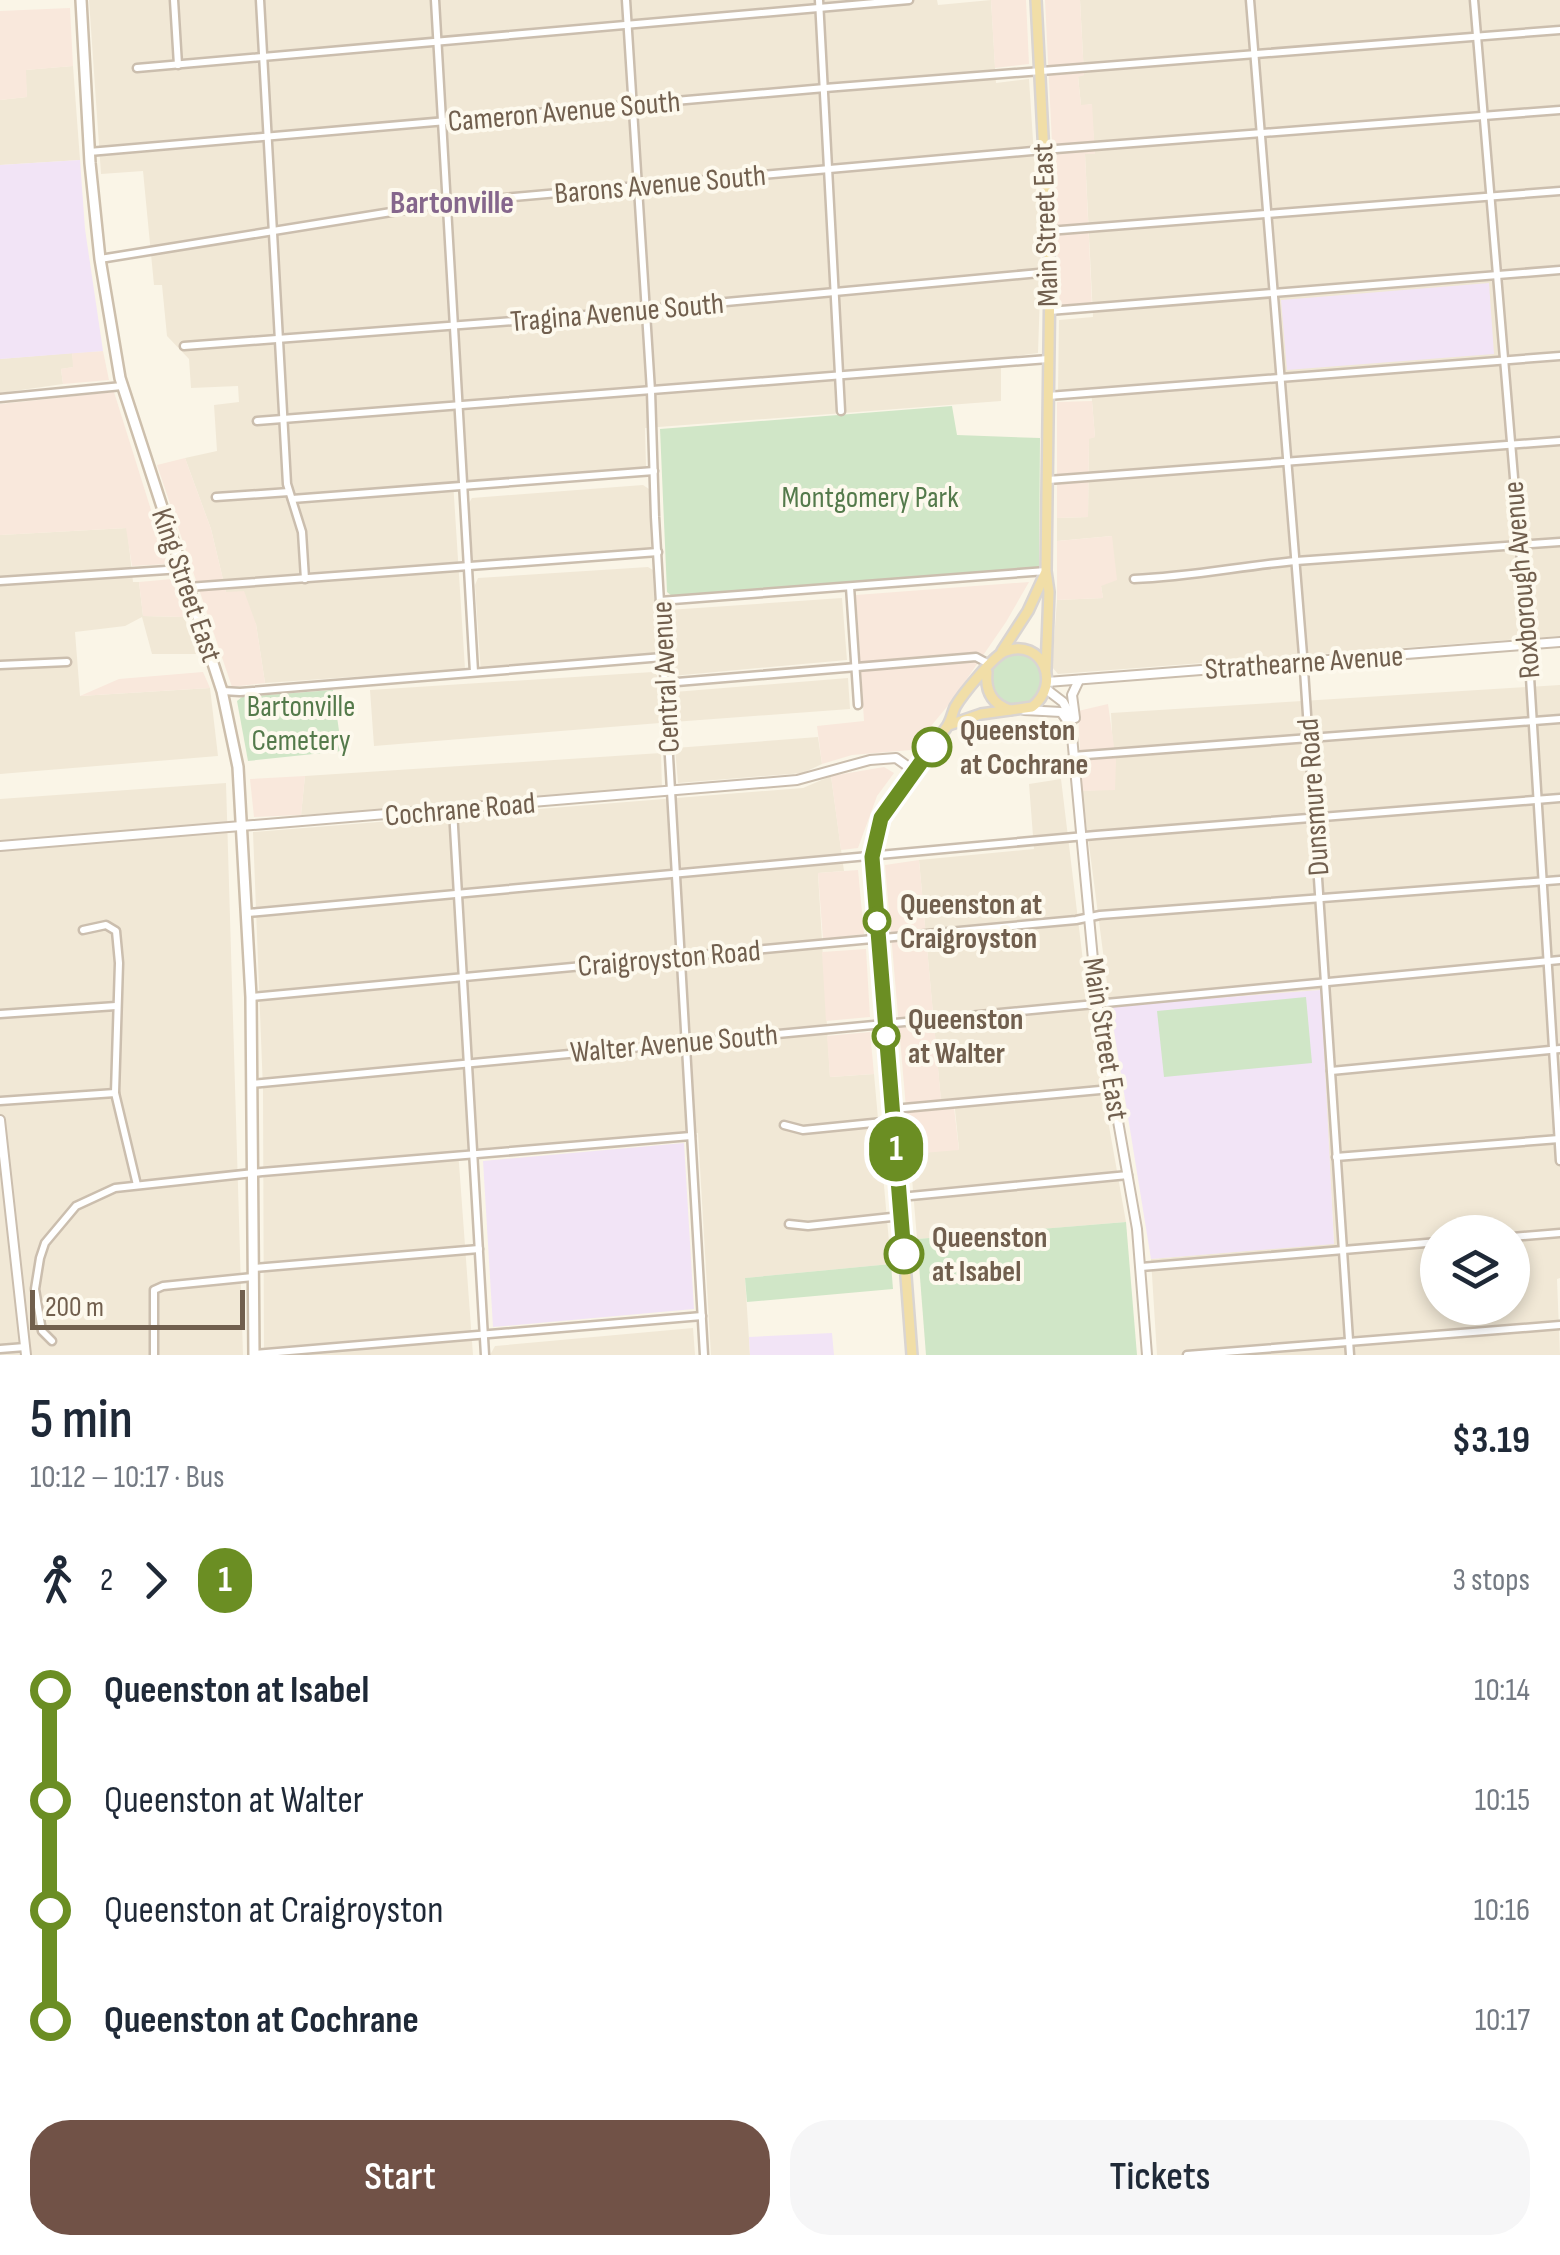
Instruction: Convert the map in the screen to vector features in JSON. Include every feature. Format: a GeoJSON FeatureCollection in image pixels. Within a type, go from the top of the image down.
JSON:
{"type":"FeatureCollection","features":[{"type":"Feature","properties":{"kind":"main road","name":"King Street East"},"geometry":{"type":"LineString","coordinates":[[81,0],[89,152],[100,259],[122,386],[222,690],[238,766],[251,997],[254,1354]]}},
{"type":"Feature","properties":{"kind":"main road","name":"Main Street East"},"geometry":{"type":"LineString","coordinates":[[1036,0],[1050,272],[1046,571],[1050,592],[1046,669]]}},
{"type":"Feature","properties":{"kind":"main road","name":"Main Street East"},"geometry":{"type":"LineString","coordinates":[[1001,652],[1028,611],[1046,571]]}},
{"type":"Feature","properties":{"kind":"main road"},"geometry":{"type":"LineString","coordinates":[[912,1355],[872,857],[881,818],[949,726],[956,707],[1001,652],[1029,651],[1046,669],[1047,685],[1038,702],[1024,710],[981,714],[949,726]]}},
{"type":"Feature","properties":{"kind":"main road"},"geometry":{"type":"LineString","coordinates":[[988,667],[986,682],[992,699],[1011,710]]}},
{"type":"Feature","properties":{"kind":"street"},"geometry":{"type":"LineString","coordinates":[[174,0],[178,65]]}},
{"type":"Feature","properties":{"kind":"street"},"geometry":{"type":"LineString","coordinates":[[260,0],[283,420],[290,495],[302,532],[304,578]]}},
{"type":"Feature","properties":{"kind":"street"},"geometry":{"type":"LineString","coordinates":[[436,0],[474,672]]}},
{"type":"Feature","properties":{"kind":"street","name":"Central Avenue"},"geometry":{"type":"LineString","coordinates":[[626,0],[704,1355]]}},
{"type":"Feature","properties":{"kind":"street"},"geometry":{"type":"LineString","coordinates":[[138,68],[628,26],[819,4],[908,0]]}},
{"type":"Feature","properties":{"kind":"street","name":"Dunsmure Road"},"geometry":{"type":"LineString","coordinates":[[1250,0],[1296,561],[1350,1355]]}},
{"type":"Feature","properties":{"kind":"street","name":"Roxborough Avenue"},"geometry":{"type":"LineString","coordinates":[[1474,0],[1528,645],[1560,1161]]}},
{"type":"Feature","properties":{"kind":"street"},"geometry":{"type":"LineString","coordinates":[[819,4],[841,411]]}},
{"type":"Feature","properties":{"kind":"street","name":"Cameron Avenue South"},"geometry":{"type":"LineString","coordinates":[[89,152],[1560,30]]}},
{"type":"Feature","properties":{"kind":"street","name":"Barons Avenue South"},"geometry":{"type":"LineString","coordinates":[[100,259],[447,203],[1043,150],[1560,110]]}},
{"type":"Feature","properties":{"kind":"street"},"geometry":{"type":"LineString","coordinates":[[1048,231],[1560,192]]}},
{"type":"Feature","properties":{"kind":"street"},"geometry":{"type":"LineString","coordinates":[[1049,312],[1560,270]]}},
{"type":"Feature","properties":{"kind":"street","name":"Tragina Avenue South"},"geometry":{"type":"LineString","coordinates":[[184,346],[644,310],[1050,272]]}},
{"type":"Feature","properties":{"kind":"street"},"geometry":{"type":"LineString","coordinates":[[1048,396],[1560,356]]}},
{"type":"Feature","properties":{"kind":"street"},"geometry":{"type":"LineString","coordinates":[[258,421],[1048,359]]}},
{"type":"Feature","properties":{"kind":"street"},"geometry":{"type":"LineString","coordinates":[[0,398],[122,386]]}},
{"type":"Feature","properties":{"kind":"street"},"geometry":{"type":"LineString","coordinates":[[1048,480],[1560,441]]}},
{"type":"Feature","properties":{"kind":"street"},"geometry":{"type":"LineString","coordinates":[[216,497],[463,486],[654,471]]}},
{"type":"Feature","properties":{"kind":"street"},"geometry":{"type":"LineString","coordinates":[[1134,579],[1221,573],[1296,561],[1560,542]]}},
{"type":"Feature","properties":{"kind":"street"},"geometry":{"type":"LineString","coordinates":[[188,587],[658,552]]}},
{"type":"Feature","properties":{"kind":"street"},"geometry":{"type":"LineString","coordinates":[[0,581],[182,569]]}},
{"type":"Feature","properties":{"kind":"street"},"geometry":{"type":"LineString","coordinates":[[660,602],[1046,571]]}},
{"type":"Feature","properties":{"kind":"street"},"geometry":{"type":"LineString","coordinates":[[850,587],[858,705]]}},
{"type":"Feature","properties":{"kind":"street","name":"Strathearne Avenue"},"geometry":{"type":"LineString","coordinates":[[1047,685],[1560,642]]}},
{"type":"Feature","properties":{"kind":"street"},"geometry":{"type":"LineString","coordinates":[[222,690],[240,692],[663,657]]}},
{"type":"Feature","properties":{"kind":"street"},"geometry":{"type":"LineString","coordinates":[[665,683],[976,657],[988,667]]}},
{"type":"Feature","properties":{"kind":"street"},"geometry":{"type":"LineString","coordinates":[[0,666],[66,662]]}},
{"type":"Feature","properties":{"kind":"street"},"geometry":{"type":"LineString","coordinates":[[1070,728],[1075,716],[1073,690],[1079,680]]}},
{"type":"Feature","properties":{"kind":"street","name":"Main Street East"},"geometry":{"type":"LineString","coordinates":[[1047,685],[1070,715],[1097,1002],[1128,1175],[1141,1267],[1147,1355]]}},
{"type":"Feature","properties":{"kind":"street"},"geometry":{"type":"LineString","coordinates":[[1024,710],[1061,712],[1070,728]]}},
{"type":"Feature","properties":{"kind":"street"},"geometry":{"type":"LineString","coordinates":[[1073,756],[1560,719]]}},
{"type":"Feature","properties":{"kind":"street","name":"Cochrane Road"},"geometry":{"type":"LineString","coordinates":[[0,846],[798,780],[872,760],[896,758],[913,770]]}},
{"type":"Feature","properties":{"kind":"street"},"geometry":{"type":"LineString","coordinates":[[248,913],[1560,798]]}},
{"type":"Feature","properties":{"kind":"street"},"geometry":{"type":"LineString","coordinates":[[453,810],[486,1355]]}},
{"type":"Feature","properties":{"kind":"street","name":"Craigroyston Road"},"geometry":{"type":"LineString","coordinates":[[251,997],[1087,918],[1560,880]]}},
{"type":"Feature","properties":{"kind":"street"},"geometry":{"type":"LineString","coordinates":[[83,930],[106,925],[116,931],[119,962],[115,1093],[136,1185]]}},
{"type":"Feature","properties":{"kind":"street","name":"Walter Avenue South"},"geometry":{"type":"LineString","coordinates":[[251,1084],[1560,960]]}},
{"type":"Feature","properties":{"kind":"street"},"geometry":{"type":"LineString","coordinates":[[0,1014],[116,1006]]}},
{"type":"Feature","properties":{"kind":"street"},"geometry":{"type":"LineString","coordinates":[[1330,1071],[1556,1049]]}},
{"type":"Feature","properties":{"kind":"street"},"geometry":{"type":"LineString","coordinates":[[892,1110],[1111,1089]]}},
{"type":"Feature","properties":{"kind":"street"},"geometry":{"type":"LineString","coordinates":[[0,1102],[115,1093]]}},
{"type":"Feature","properties":{"kind":"street"},"geometry":{"type":"LineString","coordinates":[[0,1120],[26,1351],[0,1349]]}},
{"type":"Feature","properties":{"kind":"street"},"geometry":{"type":"LineString","coordinates":[[784,1125],[803,1130],[893,1121]]}},
{"type":"Feature","properties":{"kind":"street"},"geometry":{"type":"LineString","coordinates":[[52,1341],[42,1331],[35,1289],[45,1243],[66,1216],[89,1198],[115,1188],[691,1136]]}},
{"type":"Feature","properties":{"kind":"street"},"geometry":{"type":"LineString","coordinates":[[1336,1157],[1559,1139]]}},
{"type":"Feature","properties":{"kind":"street"},"geometry":{"type":"LineString","coordinates":[[900,1197],[1128,1175]]}},
{"type":"Feature","properties":{"kind":"street"},"geometry":{"type":"LineString","coordinates":[[790,1224],[808,1226],[901,1216]]}},
{"type":"Feature","properties":{"kind":"street"},"geometry":{"type":"LineString","coordinates":[[1530,1236],[1560,1233]]}},
{"type":"Feature","properties":{"kind":"street"},"geometry":{"type":"LineString","coordinates":[[1141,1267],[1420,1244]]}},
{"type":"Feature","properties":{"kind":"street"},"geometry":{"type":"LineString","coordinates":[[154,1355],[153,1296],[154,1290],[162,1286],[479,1249]]}},
{"type":"Feature","properties":{"kind":"street"},"geometry":{"type":"LineString","coordinates":[[254,1354],[702,1316]]}},
{"type":"Feature","properties":{"kind":"street"},"geometry":{"type":"LineString","coordinates":[[1187,1355],[1560,1325]]}},
{"type":"Feature","properties":{"kind":"shaded area"},"geometry":{"type":"Polygon","coordinates":[[[89,0],[937,0],[938,5],[991,0],[996,83],[1029,79],[1041,263],[1038,353],[1001,358],[1001,401],[645,428],[646,467],[453,481],[465,669],[265,683],[256,624],[226,592],[211,529],[185,458],[217,451],[214,405],[239,402],[238,386],[191,388],[189,359],[167,336],[162,285],[154,285],[143,171],[101,174],[89,0]]]}},
{"type":"Feature","properties":{"kind":"shaded area"},"geometry":{"type":"Polygon","coordinates":[[[991,0],[1026,0],[1029,64],[995,68],[991,0]]]}},
{"type":"Feature","properties":{"kind":"shaded area"},"geometry":{"type":"Polygon","coordinates":[[[1045,0],[1080,0],[1084,75],[1078,77],[1081,105],[1092,104],[1095,154],[1085,154],[1092,306],[1060,307],[1045,0]]]}},
{"type":"Feature","properties":{"kind":"shaded area"},"geometry":{"type":"Polygon","coordinates":[[[1080,0],[1560,0],[1560,636],[1058,674],[1052,667],[1057,600],[1103,598],[1101,586],[1112,536],[1057,541],[1057,518],[1088,517],[1089,438],[1095,437],[1091,389],[1058,392],[1059,320],[1093,317],[1085,154],[1095,154],[1091,104],[1081,106],[1078,76],[1084,75],[1080,0]]]}},
{"type":"Feature","properties":{"kind":"shaded area"},"geometry":{"type":"Polygon","coordinates":[[[70,8],[73,66],[26,70],[27,97],[0,100],[0,11],[70,8]]]}},
{"type":"Feature","properties":{"kind":"shaded area"},"geometry":{"type":"Polygon","coordinates":[[[73,66],[80,160],[0,165],[0,100],[27,97],[25,70],[73,66]]]}},
{"type":"Feature","properties":{"kind":"shaded area"},"geometry":{"type":"Polygon","coordinates":[[[80,160],[85,229],[103,351],[0,359],[0,165],[80,160]]]}},
{"type":"Feature","properties":{"kind":"shaded area"},"geometry":{"type":"Polygon","coordinates":[[[1489,283],[1494,354],[1287,370],[1281,300],[1489,283]]]}},
{"type":"Feature","properties":{"kind":"shaded area"},"geometry":{"type":"Polygon","coordinates":[[[103,351],[109,380],[63,384],[61,369],[73,367],[72,353],[103,351]]]}},
{"type":"Feature","properties":{"kind":"shaded area"},"geometry":{"type":"Polygon","coordinates":[[[72,353],[74,367],[61,369],[63,384],[0,393],[0,359],[72,353]]]}},
{"type":"Feature","properties":{"kind":"shaded area"},"geometry":{"type":"Polygon","coordinates":[[[114,392],[168,564],[132,566],[126,528],[0,535],[0,404],[114,392]]]}},
{"type":"Feature","properties":{"kind":"shaded area"},"geometry":{"type":"Polygon","coordinates":[[[1092,401],[1095,437],[1089,439],[1088,517],[1057,518],[1057,402],[1092,401]]]}},
{"type":"Feature","properties":{"kind":"shaded area"},"geometry":{"type":"Polygon","coordinates":[[[185,458],[211,529],[226,592],[244,591],[256,624],[265,683],[232,687],[157,465],[185,458]]]}},
{"type":"Feature","properties":{"kind":"shaded area"},"geometry":{"type":"Polygon","coordinates":[[[643,485],[649,489],[651,551],[478,566],[473,562],[469,503],[472,498],[643,485]]]}},
{"type":"Feature","properties":{"kind":"shaded area"},"geometry":{"type":"Polygon","coordinates":[[[127,528],[133,582],[139,582],[143,616],[184,617],[198,654],[152,654],[142,617],[125,626],[75,632],[80,696],[210,688],[218,756],[0,774],[0,535],[127,528]]]}},
{"type":"Feature","properties":{"kind":"shaded area"},"geometry":{"type":"Polygon","coordinates":[[[1112,536],[1117,580],[1101,586],[1103,598],[1057,600],[1057,541],[1112,536]]]}},
{"type":"Feature","properties":{"kind":"shaded area"},"geometry":{"type":"Polygon","coordinates":[[[648,567],[653,570],[656,655],[481,674],[475,585],[478,578],[648,567]]]}},
{"type":"Feature","properties":{"kind":"shaded area"},"geometry":{"type":"Polygon","coordinates":[[[172,579],[184,617],[143,616],[139,582],[172,579]]]}},
{"type":"Feature","properties":{"kind":"shaded area"},"geometry":{"type":"Polygon","coordinates":[[[1029,582],[951,702],[911,750],[852,755],[822,764],[817,726],[864,721],[856,595],[1029,582]]]}},
{"type":"Feature","properties":{"kind":"shaded area"},"geometry":{"type":"Polygon","coordinates":[[[842,598],[847,660],[672,676],[668,610],[842,598]]]}},
{"type":"Feature","properties":{"kind":"shaded area"},"geometry":{"type":"Polygon","coordinates":[[[203,672],[210,688],[80,696],[119,679],[203,672]]]}},
{"type":"Feature","properties":{"kind":"shaded area"},"geometry":{"type":"Polygon","coordinates":[[[653,672],[657,675],[660,723],[374,746],[370,690],[653,672]]]}},
{"type":"Feature","properties":{"kind":"shaded area"},"geometry":{"type":"Polygon","coordinates":[[[848,678],[850,709],[673,722],[674,692],[848,678]]]}},
{"type":"Feature","properties":{"kind":"shaded area"},"geometry":{"type":"Polygon","coordinates":[[[1560,685],[1560,1355],[1157,1355],[1151,1259],[1334,1243],[1320,990],[1110,1006],[1082,791],[1115,789],[1111,713],[1560,685]]]}},
{"type":"Feature","properties":{"kind":"shaded area"},"geometry":{"type":"Polygon","coordinates":[[[1108,704],[1116,761],[1115,790],[1082,791],[1078,711],[1108,704]]]}},
{"type":"Feature","properties":{"kind":"shaded area"},"geometry":{"type":"Polygon","coordinates":[[[818,737],[822,764],[803,773],[678,783],[675,748],[818,737]]]}},
{"type":"Feature","properties":{"kind":"shaded area"},"geometry":{"type":"Polygon","coordinates":[[[661,753],[662,789],[657,793],[301,815],[305,776],[661,753]]]}},
{"type":"Feature","properties":{"kind":"shaded area"},"geometry":{"type":"Polygon","coordinates":[[[884,767],[894,773],[877,796],[858,848],[841,850],[831,776],[884,767]]]}},
{"type":"Feature","properties":{"kind":"shaded area"},"geometry":{"type":"Polygon","coordinates":[[[305,776],[301,815],[254,817],[250,779],[305,776]]]}},
{"type":"Feature","properties":{"kind":"shaded area"},"geometry":{"type":"Polygon","coordinates":[[[831,776],[844,871],[818,873],[830,1077],[874,1074],[891,1264],[745,1278],[750,1355],[711,1355],[698,1133],[458,1150],[473,1355],[264,1355],[263,1090],[253,832],[803,788],[831,776]]]}},
{"type":"Feature","properties":{"kind":"shaded area"},"geometry":{"type":"Polygon","coordinates":[[[1061,779],[1090,1019],[1126,1222],[917,1239],[910,1154],[959,1149],[954,1100],[941,1101],[919,860],[1034,849],[1029,784],[1061,779]]]}},
{"type":"Feature","properties":{"kind":"shaded area"},"geometry":{"type":"Polygon","coordinates":[[[226,783],[243,1355],[0,1355],[0,799],[226,783]]]}},
{"type":"Feature","properties":{"kind":"shaded area"},"geometry":{"type":"Polygon","coordinates":[[[919,860],[941,1100],[953,1099],[959,1150],[910,1154],[885,865],[919,860]]]}},
{"type":"Feature","properties":{"kind":"shaded area"},"geometry":{"type":"Polygon","coordinates":[[[858,870],[864,934],[823,939],[818,873],[858,870]]]}},
{"type":"Feature","properties":{"kind":"shaded area"},"geometry":{"type":"Polygon","coordinates":[[[866,949],[870,1017],[826,1021],[822,952],[866,949]]]}},
{"type":"Feature","properties":{"kind":"shaded area"},"geometry":{"type":"Polygon","coordinates":[[[1321,990],[1334,1244],[1151,1259],[1110,1006],[1321,990]]]}},
{"type":"Feature","properties":{"kind":"shaded area"},"geometry":{"type":"Polygon","coordinates":[[[870,1032],[874,1074],[830,1077],[827,1036],[870,1032]]]}},
{"type":"Feature","properties":{"kind":"shaded area"},"geometry":{"type":"Polygon","coordinates":[[[684,1143],[694,1309],[493,1327],[483,1161],[684,1143]]]}},
{"type":"Feature","properties":{"kind":"shaded area"},"geometry":{"type":"Polygon","coordinates":[[[693,1328],[695,1355],[490,1355],[495,1346],[693,1328]]]}},
{"type":"Feature","properties":{"kind":"shaded area"},"geometry":{"type":"Polygon","coordinates":[[[832,1333],[834,1355],[750,1355],[749,1337],[832,1333]]]}},
{"type":"Feature","properties":{"kind":"green space","name":"Montgomery Park"},"geometry":{"type":"Polygon","coordinates":[[[952,406],[957,435],[1040,438],[1039,568],[673,597],[667,592],[660,429],[952,406]]]}},
{"type":"Feature","properties":{"kind":"green space"},"geometry":{"type":"Polygon","coordinates":[[[1016,653],[1034,661],[1042,679],[1034,697],[1016,705],[998,697],[990,679],[998,661],[1016,653]]]}},
{"type":"Feature","properties":{"kind":"green space","name":"Bartonville Cemetery"},"geometry":{"type":"Polygon","coordinates":[[[333,690],[342,751],[248,761],[237,701],[242,697],[333,690]]]}},
{"type":"Feature","properties":{"kind":"green space"},"geometry":{"type":"Polygon","coordinates":[[[1306,997],[1312,1063],[1164,1077],[1157,1011],[1306,997]]]}},
{"type":"Feature","properties":{"kind":"green space"},"geometry":{"type":"Polygon","coordinates":[[[1126,1222],[1137,1355],[926,1355],[917,1239],[1126,1222]]]}},
{"type":"Feature","properties":{"kind":"green space"},"geometry":{"type":"Polygon","coordinates":[[[891,1264],[893,1289],[747,1302],[745,1278],[891,1264]]]}},
{"type":"Feature","properties":{"kind":"bus line","name":"1"},"geometry":{"type":"LineString","coordinates":[[904,1254],[872,857],[881,818],[932,747]]}},
{"type":"Feature","properties":{"kind":"place","name":"Queenston at Cochrane"},"geometry":{"type":"Point","coordinates":[932,747]}},
{"type":"Feature","properties":{"kind":"place","name":"Queenston at Craigroyston"},"geometry":{"type":"Point","coordinates":[877,921]}},
{"type":"Feature","properties":{"kind":"place","name":"Queenston at Walter"},"geometry":{"type":"Point","coordinates":[886,1036]}},
{"type":"Feature","properties":{"kind":"place","name":"Queenston at Isabel"},"geometry":{"type":"Point","coordinates":[904,1254]}},
{"type":"Feature","properties":{"kind":"district","name":"Bartonville"},"geometry":{"type":"Point","coordinates":[452,202]}}]}
